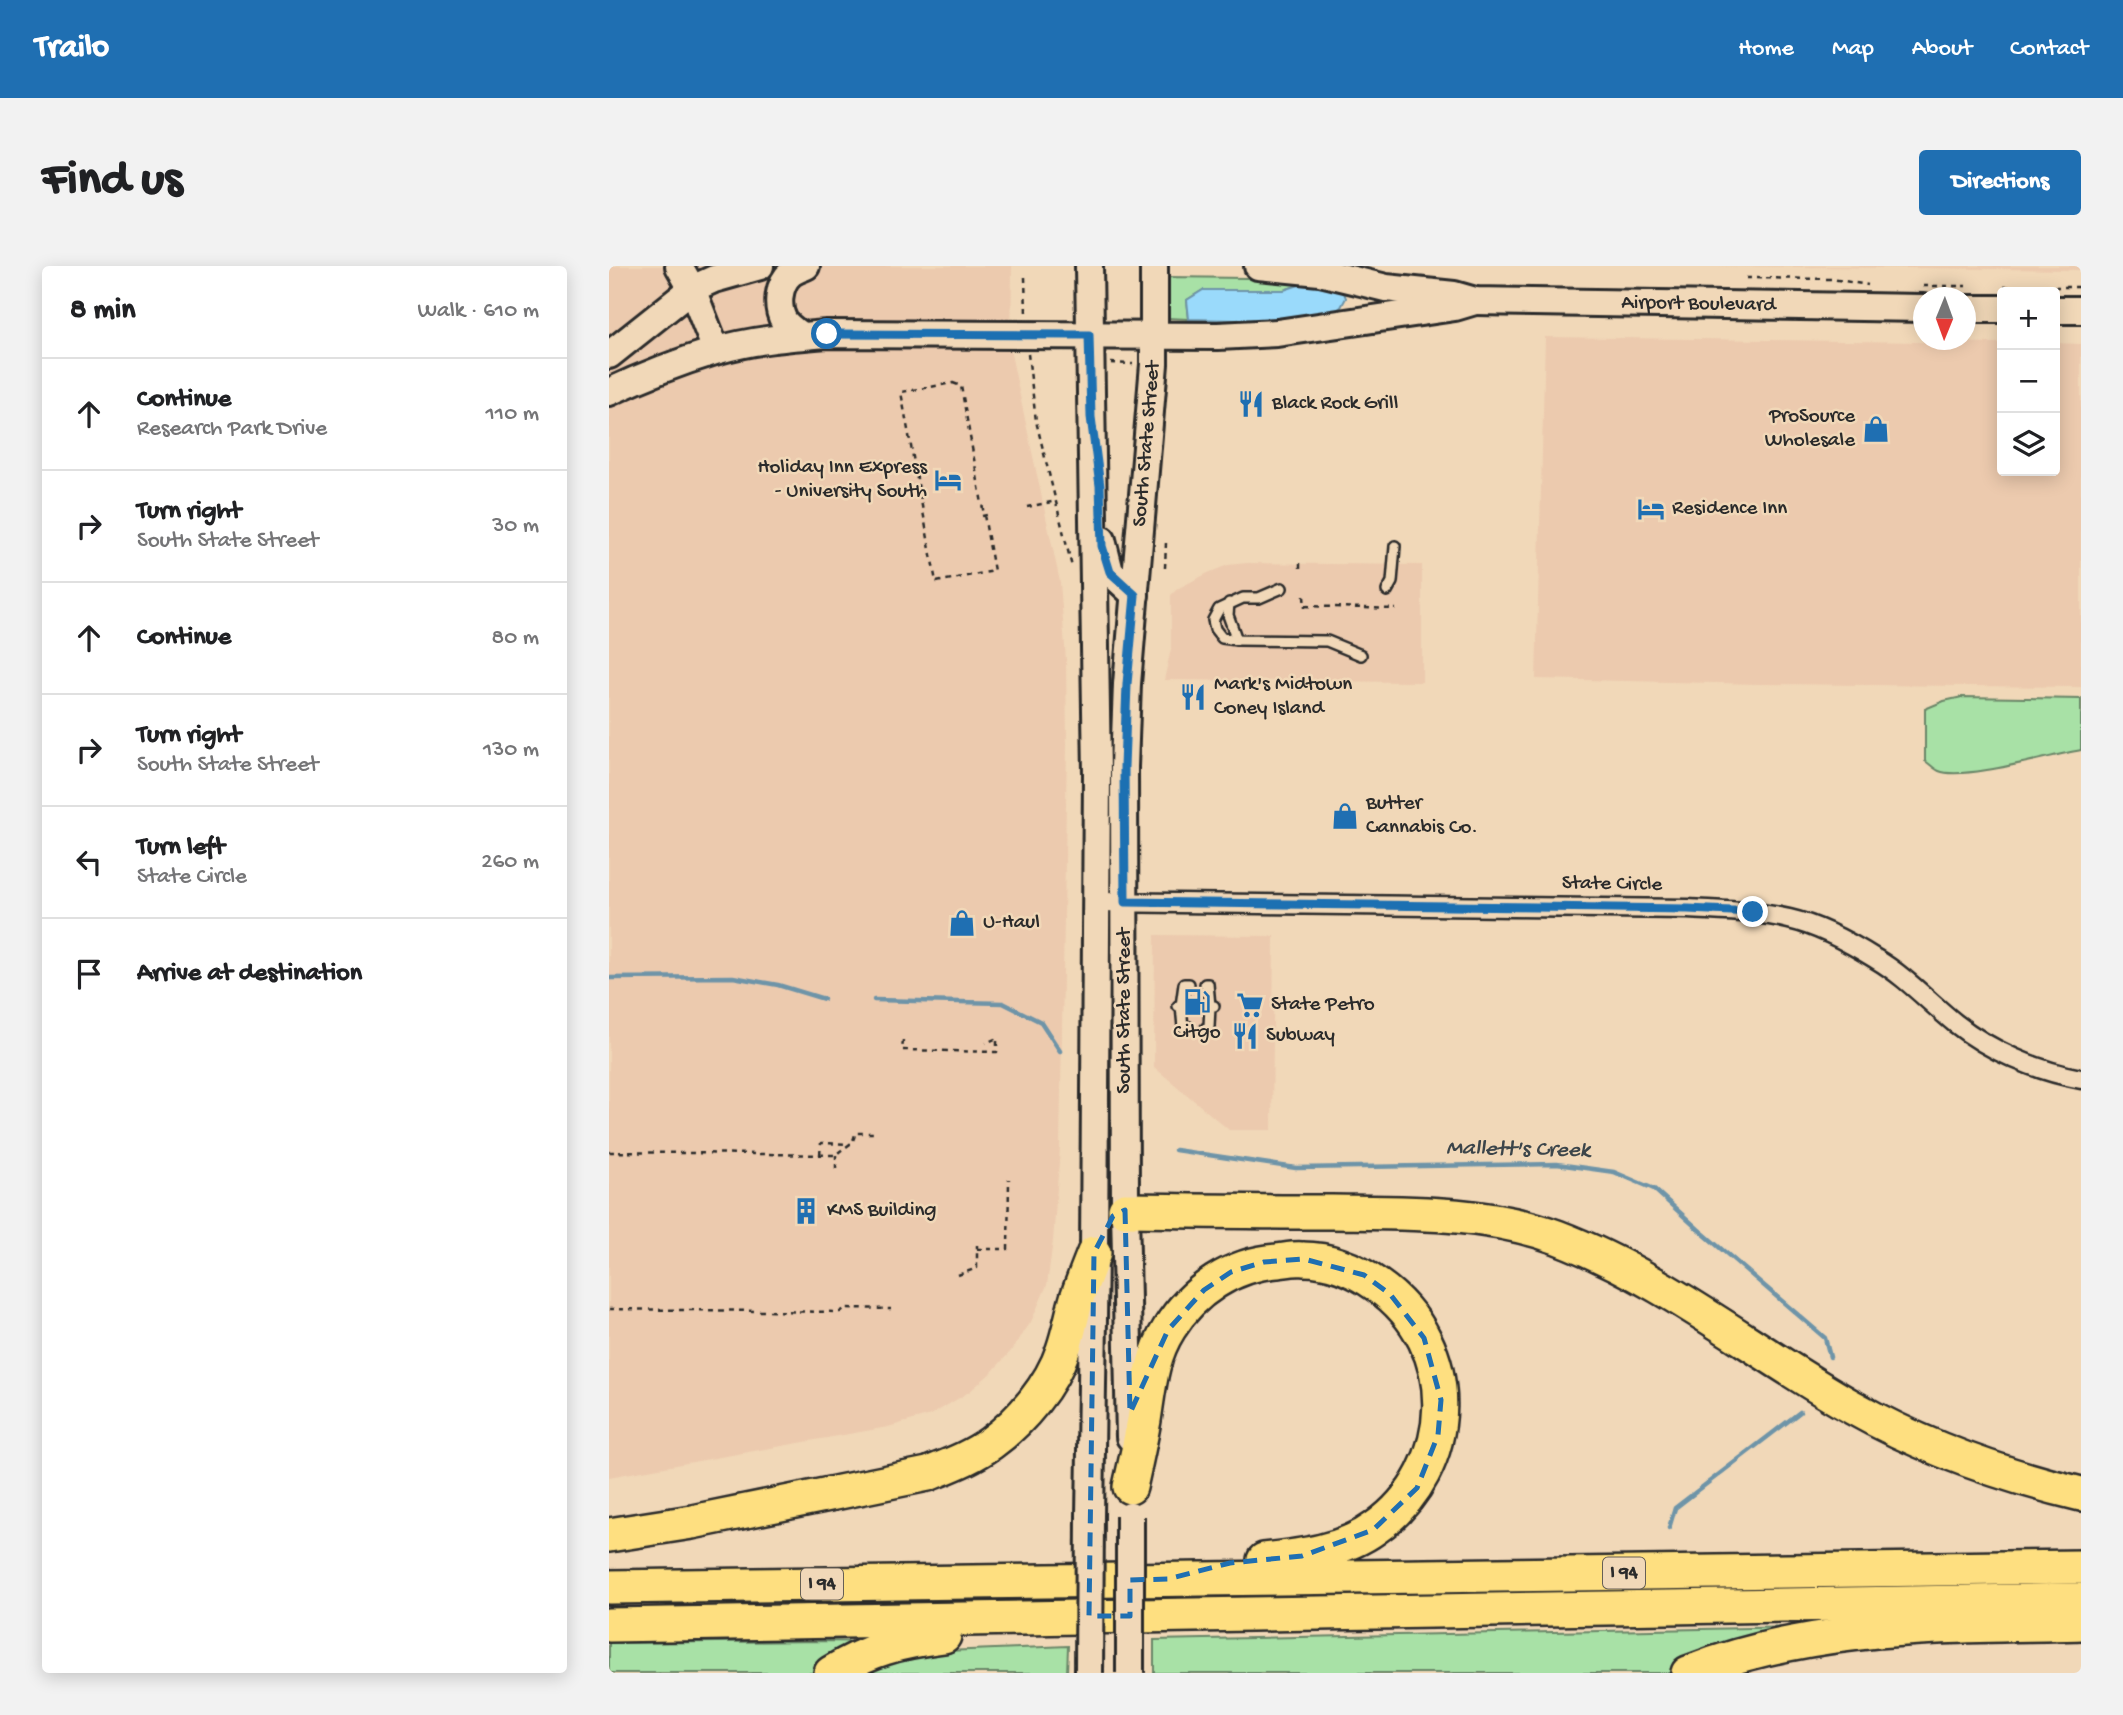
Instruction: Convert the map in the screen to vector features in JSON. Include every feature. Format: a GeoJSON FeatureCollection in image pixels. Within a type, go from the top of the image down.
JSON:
{"type":"FeatureCollection","features":[{"type":"Feature","properties":{"kind":"highway"},"geometry":{"type":"LineString","coordinates":[[1125,1210],[1455,1215],[1510,1224],[1555,1237],[1618,1264],[1677,1297],[1855,1409],[1913,1438],[1973,1463],[2081,1494]]}},
{"type":"Feature","properties":{"kind":"highway"},"geometry":{"type":"LineString","coordinates":[[609,1535],[692,1522],[928,1474],[959,1462],[991,1444],[1037,1398],[1050,1376],[1062,1353],[1078,1295],[1094,1252]]}},
{"type":"Feature","properties":{"kind":"highway"},"geometry":{"type":"LineString","coordinates":[[1130,1502],[1148,1383],[1155,1357],[1168,1330],[1183,1310],[1203,1290],[1231,1272],[1264,1262],[1304,1259],[1337,1264],[1364,1275],[1391,1294],[1424,1338],[1435,1365],[1441,1400],[1438,1435],[1430,1461],[1417,1488],[1395,1513],[1373,1530],[1346,1543],[1302,1556],[1230,1563],[1168,1579]]}},
{"type":"Feature","properties":{"kind":"highway","name":"I 94"},"geometry":{"type":"LineString","coordinates":[[609,1587],[2081,1567]]}},
{"type":"Feature","properties":{"kind":"highway","name":"I 94"},"geometry":{"type":"LineString","coordinates":[[609,1625],[2081,1601]]}},
{"type":"Feature","properties":{"kind":"highway"},"geometry":{"type":"LineString","coordinates":[[831,1673],[850,1661],[887,1646],[965,1633],[1426,1621],[1513,1609]]}},
{"type":"Feature","properties":{"kind":"highway"},"geometry":{"type":"LineString","coordinates":[[1688,1673],[1790,1642],[1829,1636],[1878,1631],[2081,1623]]}},
{"type":"Feature","properties":{"kind":"main road"},"geometry":{"type":"LineString","coordinates":[[609,355],[686,278],[714,279],[760,266]]}},
{"type":"Feature","properties":{"kind":"main road"},"geometry":{"type":"LineString","coordinates":[[801,336],[785,323],[779,299],[782,283],[792,273],[806,266]]}},
{"type":"Feature","properties":{"kind":"main road","name":"South State Street"},"geometry":{"type":"LineString","coordinates":[[1089,266],[1097,773],[1089,1673]]}},
{"type":"Feature","properties":{"kind":"main road","name":"South State Street"},"geometry":{"type":"LineString","coordinates":[[1130,1673],[1123,971],[1126,726],[1127,684],[1154,364],[1154,266]]}},
{"type":"Feature","properties":{"kind":"main road","name":"Airport Boulevard"},"geometry":{"type":"LineString","coordinates":[[1258,266],[1320,272],[1386,288],[1454,295],[1475,301]]}},
{"type":"Feature","properties":{"kind":"main road"},"geometry":{"type":"LineString","coordinates":[[686,278],[716,350]]}},
{"type":"Feature","properties":{"kind":"main road"},"geometry":{"type":"LineString","coordinates":[[1277,333],[1296,322],[1344,315],[1353,310],[1358,301],[1357,292],[1347,279]]}},
{"type":"Feature","properties":{"kind":"main road","name":"Airport Boulevard"},"geometry":{"type":"LineString","coordinates":[[609,392],[643,376],[716,350],[778,338],[827,334],[1218,336],[1277,333],[1455,307],[1475,301],[1913,297]]}},
{"type":"Feature","properties":{"kind":"main road"},"geometry":{"type":"LineString","coordinates":[[1976,298],[1997,298]]}},
{"type":"Feature","properties":{"kind":"main road"},"geometry":{"type":"LineString","coordinates":[[2060,310],[2081,310]]}},
{"type":"Feature","properties":{"kind":"main road"},"geometry":{"type":"LineString","coordinates":[[1091,417],[1100,486],[1102,546],[1110,572],[1135,595]]}},
{"type":"Feature","properties":{"kind":"main road"},"geometry":{"type":"LineString","coordinates":[[1094,1252],[1102,1232],[1113,1216],[1125,1210]]}},
{"type":"Feature","properties":{"kind":"street","name":"State Circle"},"geometry":{"type":"LineString","coordinates":[[1096,902],[1753,912],[1791,919],[1828,932],[1880,961],[1979,1040],[2022,1061],[2062,1076],[2081,1079]]}},
{"type":"Feature","properties":{"kind":"street"},"geometry":{"type":"LineString","coordinates":[[1095,972],[1123,971]]}},
{"type":"Feature","properties":{"kind":"lane"},"geometry":{"type":"LineString","coordinates":[[1387,591],[1392,582],[1395,546]]}},
{"type":"Feature","properties":{"kind":"lane"},"geometry":{"type":"LineString","coordinates":[[1282,588],[1259,598],[1243,598],[1219,609],[1213,620],[1215,629],[1222,638],[1237,640],[1327,641],[1361,655]]}},
{"type":"Feature","properties":{"kind":"lane"},"geometry":{"type":"LineString","coordinates":[[1230,603],[1228,615],[1237,640]]}},
{"type":"Feature","properties":{"kind":"lane"},"geometry":{"type":"LineString","coordinates":[[1189,984],[1184,984],[1182,1006],[1183,1027],[1189,1027]]}},
{"type":"Feature","properties":{"kind":"lane"},"geometry":{"type":"LineString","coordinates":[[1205,984],[1209,984],[1210,1006],[1209,1027],[1206,1028]]}},
{"type":"Feature","properties":{"kind":"path"},"geometry":{"type":"LineString","coordinates":[[1025,277],[1026,318]]}},
{"type":"Feature","properties":{"kind":"path"},"geometry":{"type":"LineString","coordinates":[[1746,278],[1832,279],[1873,285]]}},
{"type":"Feature","properties":{"kind":"path"},"geometry":{"type":"LineString","coordinates":[[2060,290],[2081,287]]}},
{"type":"Feature","properties":{"kind":"path"},"geometry":{"type":"LineString","coordinates":[[1028,347],[1036,421],[1072,569]]}},
{"type":"Feature","properties":{"kind":"path"},"geometry":{"type":"LineString","coordinates":[[1112,363],[1136,364]]}},
{"type":"Feature","properties":{"kind":"path"},"geometry":{"type":"LineString","coordinates":[[953,383],[961,386],[984,516],[994,572],[936,582],[901,392],[953,383]]}},
{"type":"Feature","properties":{"kind":"path"},"geometry":{"type":"LineString","coordinates":[[1027,507],[1056,501]]}},
{"type":"Feature","properties":{"kind":"path"},"geometry":{"type":"LineString","coordinates":[[984,516],[991,514]]}},
{"type":"Feature","properties":{"kind":"path"},"geometry":{"type":"LineString","coordinates":[[1165,568],[1166,542]]}},
{"type":"Feature","properties":{"kind":"path"},"geometry":{"type":"LineString","coordinates":[[1300,560],[1300,568]]}},
{"type":"Feature","properties":{"kind":"path"},"geometry":{"type":"LineString","coordinates":[[1304,596],[1305,607],[1396,609]]}},
{"type":"Feature","properties":{"kind":"path"},"geometry":{"type":"LineString","coordinates":[[903,1041],[902,1051],[997,1052],[997,1038],[986,1043]]}},
{"type":"Feature","properties":{"kind":"path"},"geometry":{"type":"LineString","coordinates":[[609,1153],[836,1155],[852,1143],[855,1133],[873,1133]]}},
{"type":"Feature","properties":{"kind":"path"},"geometry":{"type":"LineString","coordinates":[[820,1155],[821,1143],[852,1143]]}},
{"type":"Feature","properties":{"kind":"path"},"geometry":{"type":"LineString","coordinates":[[664,1153],[664,1159]]}},
{"type":"Feature","properties":{"kind":"path"},"geometry":{"type":"LineString","coordinates":[[751,1160],[752,1154]]}},
{"type":"Feature","properties":{"kind":"path"},"geometry":{"type":"LineString","coordinates":[[836,1155],[836,1169]]}},
{"type":"Feature","properties":{"kind":"path"},"geometry":{"type":"LineString","coordinates":[[958,1275],[977,1269],[977,1247],[1008,1249],[1009,1179]]}},
{"type":"Feature","properties":{"kind":"path"},"geometry":{"type":"LineString","coordinates":[[662,1304],[662,1310]]}},
{"type":"Feature","properties":{"kind":"path"},"geometry":{"type":"LineString","coordinates":[[751,1305],[751,1311]]}},
{"type":"Feature","properties":{"kind":"path"},"geometry":{"type":"LineString","coordinates":[[609,1309],[840,1312],[846,1308],[891,1309]]}},
{"type":"Feature","properties":{"kind":"highlighted area"},"geometry":{"type":"Polygon","coordinates":[[[1125,1210],[1130,1413],[1168,1330],[1204,1290],[1231,1272],[1264,1262],[1304,1259],[1364,1275],[1390,1294],[1424,1338],[1441,1400],[1438,1435],[1417,1488],[1373,1530],[1302,1556],[1230,1563],[1168,1579],[1130,1580],[1130,1616],[1089,1616],[1094,1253],[1113,1216],[1125,1210]]]}},
{"type":"Feature","properties":{"kind":"shaded area"},"geometry":{"type":"Polygon","coordinates":[[[609,266],[1012,266],[1011,354],[1060,582],[1066,660],[1067,745],[1060,1148],[1047,1285],[1031,1322],[992,1372],[969,1392],[931,1415],[888,1427],[609,1477],[609,266]]]}},
{"type":"Feature","properties":{"kind":"shaded area"},"geometry":{"type":"Polygon","coordinates":[[[1716,266],[2081,266],[2081,270],[1716,266]]]}},
{"type":"Feature","properties":{"kind":"shaded area"},"geometry":{"type":"Polygon","coordinates":[[[1545,337],[1913,342],[1913,350],[1976,350],[1976,343],[1997,343],[1997,476],[2060,476],[2060,343],[2081,344],[2081,687],[1536,679],[1545,337]]]}},
{"type":"Feature","properties":{"kind":"shaded area"},"geometry":{"type":"Polygon","coordinates":[[[1228,565],[1422,565],[1422,682],[1164,680],[1171,649],[1171,595],[1208,573],[1228,565]]]}},
{"type":"Feature","properties":{"kind":"shaded area"},"geometry":{"type":"Polygon","coordinates":[[[1155,935],[1274,936],[1272,1130],[1229,1130],[1154,1067],[1155,935]]]}},
{"type":"Feature","properties":{"kind":"green space"},"geometry":{"type":"Polygon","coordinates":[[[1166,277],[1247,278],[1302,284],[1284,290],[1203,290],[1187,300],[1189,319],[1165,318],[1166,277]]]}},
{"type":"Feature","properties":{"kind":"green space"},"geometry":{"type":"Polygon","coordinates":[[[1962,697],[2081,699],[2081,750],[1967,773],[1939,771],[1925,761],[1925,709],[1962,697]]]}},
{"type":"Feature","properties":{"kind":"green space"},"geometry":{"type":"Polygon","coordinates":[[[1847,1626],[1680,1673],[1154,1673],[1154,1640],[1847,1626]]]}},
{"type":"Feature","properties":{"kind":"green space"},"geometry":{"type":"Polygon","coordinates":[[[870,1642],[817,1673],[609,1673],[609,1643],[870,1642]]]}},
{"type":"Feature","properties":{"kind":"green space"},"geometry":{"type":"Polygon","coordinates":[[[1068,1646],[1067,1673],[859,1673],[920,1652],[1068,1646]]]}},
{"type":"Feature","properties":{"kind":"water"},"geometry":{"type":"Polygon","coordinates":[[[1302,284],[1335,289],[1344,293],[1346,298],[1335,311],[1281,321],[1189,319],[1187,300],[1203,290],[1284,290],[1302,284]]]}},
{"type":"Feature","properties":{"kind":"waterway","name":"Mallett's Creek"},"geometry":{"type":"LineString","coordinates":[[609,978],[733,977],[778,985],[824,999]]}},
{"type":"Feature","properties":{"kind":"waterway","name":"Mallett's Creek"},"geometry":{"type":"LineString","coordinates":[[874,1000],[1003,1003],[1041,1022],[1060,1051]]}},
{"type":"Feature","properties":{"kind":"waterway","name":"Mallett's Creek"},"geometry":{"type":"LineString","coordinates":[[1175,1150],[1296,1168],[1557,1164],[1614,1172],[1654,1189],[1825,1338],[1830,1357]]}},
{"type":"Feature","properties":{"kind":"waterway","name":"Mallett's Creek"},"geometry":{"type":"LineString","coordinates":[[1669,1528],[1675,1508],[1800,1412]]}},
{"type":"Feature","properties":{"kind":"place","name":"Black Rock Grill"},"geometry":{"type":"Point","coordinates":[1251,404]}},
{"type":"Feature","properties":{"kind":"place","name":"ProSource Wholesale"},"geometry":{"type":"Point","coordinates":[1876,429]}},
{"type":"Feature","properties":{"kind":"place","name":"Holiday Inn Express - University South"},"geometry":{"type":"Point","coordinates":[948,480]}},
{"type":"Feature","properties":{"kind":"place","name":"Residence Inn"},"geometry":{"type":"Point","coordinates":[1651,509]}},
{"type":"Feature","properties":{"kind":"place","name":"Mark's Midtown Coney Island"},"geometry":{"type":"Point","coordinates":[1193,697]}},
{"type":"Feature","properties":{"kind":"place","name":"Butter Cannabis Co."},"geometry":{"type":"Point","coordinates":[1345,816]}},
{"type":"Feature","properties":{"kind":"place","name":"U-Haul"},"geometry":{"type":"Point","coordinates":[962,923]}},
{"type":"Feature","properties":{"kind":"place","name":"Citgo"},"geometry":{"type":"Point","coordinates":[1197,1002]}},
{"type":"Feature","properties":{"kind":"place","name":"State Petro"},"geometry":{"type":"Point","coordinates":[1250,1005]}},
{"type":"Feature","properties":{"kind":"place","name":"Subway"},"geometry":{"type":"Point","coordinates":[1245,1036]}},
{"type":"Feature","properties":{"kind":"place","name":"KMS Building"},"geometry":{"type":"Point","coordinates":[806,1211]}},
{"type":"Feature","properties":{"kind":"route"},"geometry":{"type":"LineString","coordinates":[[827,334],[1089,335],[1091,417],[1100,486],[1102,546],[1110,572],[1135,595],[1127,684],[1124,767],[1125,902],[1753,912]]}}]}
